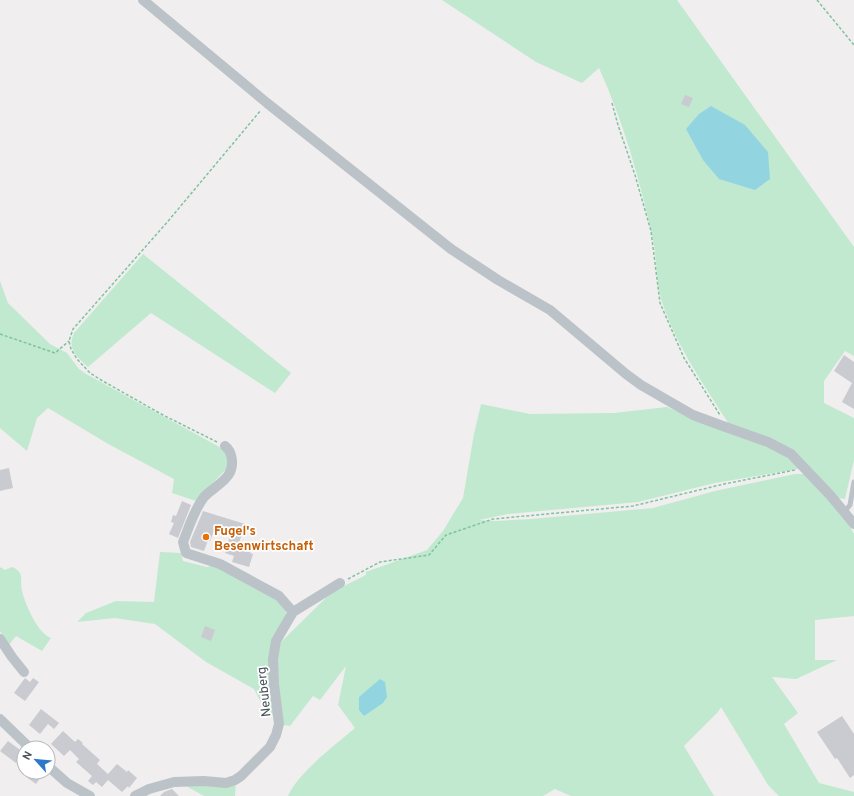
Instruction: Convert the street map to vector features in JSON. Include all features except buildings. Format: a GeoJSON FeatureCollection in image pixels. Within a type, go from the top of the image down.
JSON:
{"type":"FeatureCollection","features":[{"type":"Feature","properties":{"kind":"street"},"geometry":{"type":"LineString","coordinates":[[143,0],[267,103],[451,249],[498,280],[550,310],[641,385],[693,414],[768,442],[790,454],[830,495],[854,524]]}},
{"type":"Feature","properties":{"kind":"street"},"geometry":{"type":"LineString","coordinates":[[225,446],[231,454],[232,459],[229,474],[204,497],[198,508],[183,542],[186,553],[220,564],[279,596],[293,612]]}},
{"type":"Feature","properties":{"kind":"street","name":"Neuberg"},"geometry":{"type":"LineString","coordinates":[[135,796],[149,789],[174,782],[226,782],[234,780],[241,776],[270,747],[276,735],[279,724],[274,684],[273,659],[276,641],[293,612],[340,583]]}},
{"type":"Feature","properties":{"kind":"street"},"geometry":{"type":"LineString","coordinates":[[0,639],[12,658],[24,672]]}},
{"type":"Feature","properties":{"kind":"street"},"geometry":{"type":"LineString","coordinates":[[0,719],[22,740]]}},
{"type":"Feature","properties":{"kind":"street"},"geometry":{"type":"LineString","coordinates":[[56,773],[67,783],[90,796]]}},
{"type":"Feature","properties":{"kind":"lane"},"geometry":{"type":"LineString","coordinates":[[844,511],[850,504],[854,482]]}},
{"type":"Feature","properties":{"kind":"path"},"geometry":{"type":"LineString","coordinates":[[817,0],[854,44]]}},
{"type":"Feature","properties":{"kind":"path"},"geometry":{"type":"LineString","coordinates":[[225,446],[164,415],[90,373],[77,359],[71,349],[69,341],[73,329],[267,103]]}},
{"type":"Feature","properties":{"kind":"path"},"geometry":{"type":"LineString","coordinates":[[612,103],[651,231],[660,303],[684,358],[720,415]]}},
{"type":"Feature","properties":{"kind":"path"},"geometry":{"type":"LineString","coordinates":[[0,334],[55,353],[69,341]]}},
{"type":"Feature","properties":{"kind":"path"},"geometry":{"type":"LineString","coordinates":[[340,583],[380,562],[429,555],[446,535],[494,520],[633,506],[724,484],[804,468]]}},
{"type":"Feature","properties":{"kind":"green space"},"geometry":{"type":"Polygon","coordinates":[[[442,0],[677,0],[854,247],[854,356],[845,351],[824,381],[824,403],[854,418],[854,460],[845,499],[837,498],[794,462],[798,469],[715,483],[638,502],[508,514],[479,520],[496,521],[531,519],[653,508],[715,491],[795,474],[807,474],[854,534],[854,616],[815,620],[815,660],[837,660],[796,679],[772,677],[798,713],[784,724],[819,783],[854,792],[854,796],[779,796],[768,785],[721,707],[718,712],[684,746],[714,796],[571,796],[555,789],[543,796],[288,796],[300,778],[328,750],[355,728],[338,705],[346,666],[320,700],[313,696],[290,726],[283,725],[276,678],[279,645],[332,592],[366,575],[366,572],[427,550],[443,531],[463,498],[474,434],[481,404],[530,414],[614,413],[667,407],[729,432],[729,424],[683,350],[668,319],[662,302],[653,239],[637,174],[624,131],[599,68],[582,83],[536,62],[442,0]]]}},
{"type":"Feature","properties":{"kind":"green space"},"geometry":{"type":"Polygon","coordinates":[[[143,254],[291,373],[275,393],[151,313],[88,367],[76,356],[72,348],[74,333],[143,254]]]}},
{"type":"Feature","properties":{"kind":"green space"},"geometry":{"type":"Polygon","coordinates":[[[0,281],[8,303],[50,344],[67,353],[79,369],[224,450],[228,459],[228,467],[196,501],[172,493],[174,479],[110,445],[48,408],[37,418],[27,451],[0,428],[0,281]]]}},
{"type":"Feature","properties":{"kind":"green space"},"geometry":{"type":"Polygon","coordinates":[[[160,552],[181,553],[183,561],[207,567],[220,564],[284,605],[287,618],[272,640],[275,716],[265,710],[254,689],[206,662],[155,624],[115,618],[77,622],[86,613],[116,601],[154,602],[160,552]]]}},
{"type":"Feature","properties":{"kind":"green space"},"geometry":{"type":"Polygon","coordinates":[[[0,567],[5,570],[12,567],[21,574],[21,587],[29,611],[41,631],[51,638],[42,651],[16,636],[9,645],[0,631],[0,567]]]}},
{"type":"Feature","properties":{"kind":"green space"},"geometry":{"type":"Polygon","coordinates":[[[236,783],[235,796],[204,796],[186,786],[236,783]]]}},
{"type":"Feature","properties":{"kind":"water"},"geometry":{"type":"Polygon","coordinates":[[[711,106],[745,125],[768,152],[770,179],[755,190],[719,179],[703,160],[686,129],[699,114],[711,106]]]}},
{"type":"Feature","properties":{"kind":"water"},"geometry":{"type":"Polygon","coordinates":[[[380,679],[385,682],[387,697],[383,703],[364,716],[359,710],[359,697],[380,679]]]}},
{"type":"Feature","properties":{"kind":"place","name":"Fugel's Besenwirtschaft"},"geometry":{"type":"Point","coordinates":[206,537]}}]}
